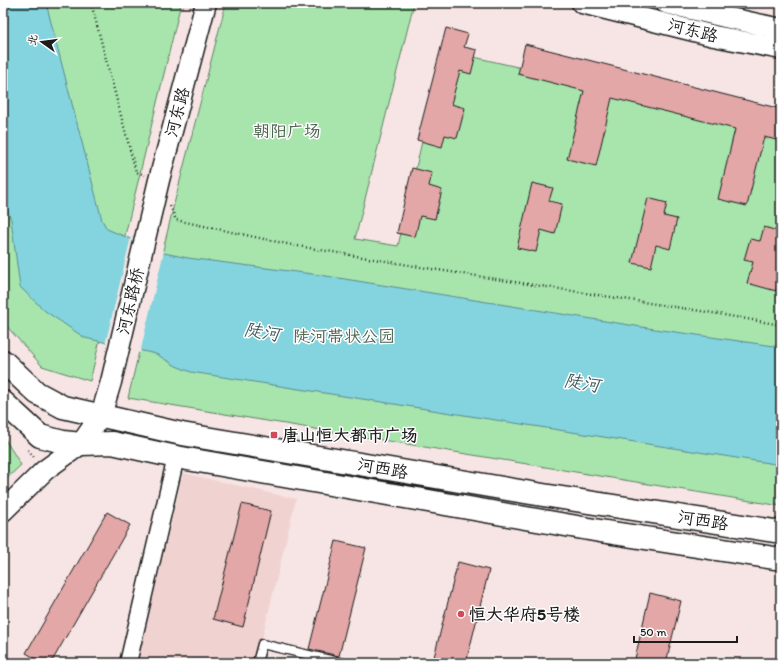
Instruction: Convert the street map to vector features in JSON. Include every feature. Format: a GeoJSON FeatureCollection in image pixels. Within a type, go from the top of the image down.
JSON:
{"type":"FeatureCollection","features":[{"type":"Feature","properties":{"kind":"main road","name":"河西路"},"geometry":{"type":"LineString","coordinates":[[3,361],[37,393],[63,407],[197,437],[543,495],[781,532]]}},
{"type":"Feature","properties":{"kind":"main road","name":"河西路"},"geometry":{"type":"LineString","coordinates":[[3,402],[40,436],[63,442],[81,444],[112,443],[176,456],[600,531],[781,560]]}},
{"type":"Feature","properties":{"kind":"street","name":"河东路"},"geometry":{"type":"LineString","coordinates":[[149,221],[206,3]]}},
{"type":"Feature","properties":{"kind":"street","name":"河东路"},"geometry":{"type":"LineString","coordinates":[[582,3],[714,36],[781,49]]}},
{"type":"Feature","properties":{"kind":"street","name":"河东路"},"geometry":{"type":"LineString","coordinates":[[666,3],[781,29]]}},
{"type":"Feature","properties":{"kind":"street","name":"河东路桥"},"geometry":{"type":"LineString","coordinates":[[3,510],[45,470],[81,444],[101,415],[111,382],[149,221]]}},
{"type":"Feature","properties":{"kind":"street"},"geometry":{"type":"LineString","coordinates":[[128,663],[176,456]]}},
{"type":"Feature","properties":{"kind":"lane"},"geometry":{"type":"LineString","coordinates":[[257,663],[262,644],[343,663]]}},
{"type":"Feature","properties":{"kind":"path"},"geometry":{"type":"LineString","coordinates":[[91,3],[136,172],[159,180],[176,220],[315,249],[781,325]]}},
{"type":"Feature","properties":{"kind":"shaded area"},"geometry":{"type":"Polygon","coordinates":[[[183,473],[296,499],[256,663],[137,663],[183,473]]]}},
{"type":"Feature","properties":{"kind":"green space"},"geometry":{"type":"Polygon","coordinates":[[[3,3],[181,3],[90,381],[42,366],[3,322],[3,3]]]}},
{"type":"Feature","properties":{"kind":"green space"},"geometry":{"type":"Polygon","coordinates":[[[226,3],[414,3],[355,239],[398,246],[443,50],[781,127],[781,506],[128,398],[174,204],[226,3]]]}},
{"type":"Feature","properties":{"kind":"green space"},"geometry":{"type":"Polygon","coordinates":[[[3,436],[21,465],[3,482],[3,436]]]}},
{"type":"Feature","properties":{"kind":"water","name":"陡河"},"geometry":{"type":"Polygon","coordinates":[[[3,3],[46,3],[102,220],[107,229],[164,253],[188,258],[320,275],[648,328],[781,347],[781,465],[191,372],[176,366],[156,354],[85,338],[45,311],[20,287],[11,220],[3,198],[3,3]]]}},
{"type":"Feature","properties":{"kind":"pier"},"geometry":{"type":"Polygon","coordinates":[[[131,237],[164,251],[140,353],[105,345],[131,237]]]}},
{"type":"Feature","properties":{"kind":"building"},"geometry":{"type":"Polygon","coordinates":[[[446,28],[468,34],[464,47],[477,50],[471,74],[460,71],[451,104],[465,108],[457,138],[445,135],[442,147],[417,140],[446,28]]]}},
{"type":"Feature","properties":{"kind":"building"},"geometry":{"type":"Polygon","coordinates":[[[525,44],[781,109],[781,141],[764,137],[747,206],[718,199],[735,129],[612,98],[596,166],[567,159],[584,91],[518,74],[525,44]]]}},
{"type":"Feature","properties":{"kind":"building"},"geometry":{"type":"Polygon","coordinates":[[[412,168],[432,173],[429,186],[442,190],[435,219],[420,216],[415,237],[397,233],[412,168]]]}},
{"type":"Feature","properties":{"kind":"building"},"geometry":{"type":"Polygon","coordinates":[[[532,183],[553,188],[549,201],[562,204],[555,234],[541,230],[536,252],[517,248],[532,183]]]}},
{"type":"Feature","properties":{"kind":"building"},"geometry":{"type":"Polygon","coordinates":[[[648,198],[667,203],[664,216],[677,219],[670,249],[656,245],[651,267],[632,263],[648,198]]]}},
{"type":"Feature","properties":{"kind":"building"},"geometry":{"type":"Polygon","coordinates":[[[764,227],[781,232],[781,270],[776,291],[747,283],[753,262],[744,260],[750,239],[760,241],[764,227]]]}},
{"type":"Feature","properties":{"kind":"building"},"geometry":{"type":"Polygon","coordinates":[[[242,504],[271,511],[243,627],[213,619],[242,504]]]}},
{"type":"Feature","properties":{"kind":"building"},"geometry":{"type":"Polygon","coordinates":[[[107,512],[130,525],[51,663],[43,663],[26,653],[107,512]]]}},
{"type":"Feature","properties":{"kind":"building"},"geometry":{"type":"Polygon","coordinates":[[[336,541],[366,548],[339,656],[309,649],[336,541]]]}},
{"type":"Feature","properties":{"kind":"building","name":"恒大华府5号楼"},"geometry":{"type":"Polygon","coordinates":[[[458,562],[489,570],[466,663],[457,663],[434,657],[458,562]]]}},
{"type":"Feature","properties":{"kind":"building"},"geometry":{"type":"Polygon","coordinates":[[[650,593],[681,601],[666,663],[634,663],[650,593]]]}},
{"type":"Feature","properties":{"kind":"place","name":"唐山恒大都市广场"},"geometry":{"type":"Point","coordinates":[274,435]}},
{"type":"Feature","properties":{"kind":"place","name":"恒大华府5号楼"},"geometry":{"type":"Point","coordinates":[461,614]}},
{"type":"Feature","properties":{"kind":"park label","name":"朝阳广场"},"geometry":{"type":"Point","coordinates":[287,131]}},
{"type":"Feature","properties":{"kind":"park label","name":"陡河带状公园"},"geometry":{"type":"Point","coordinates":[344,336]}}]}
